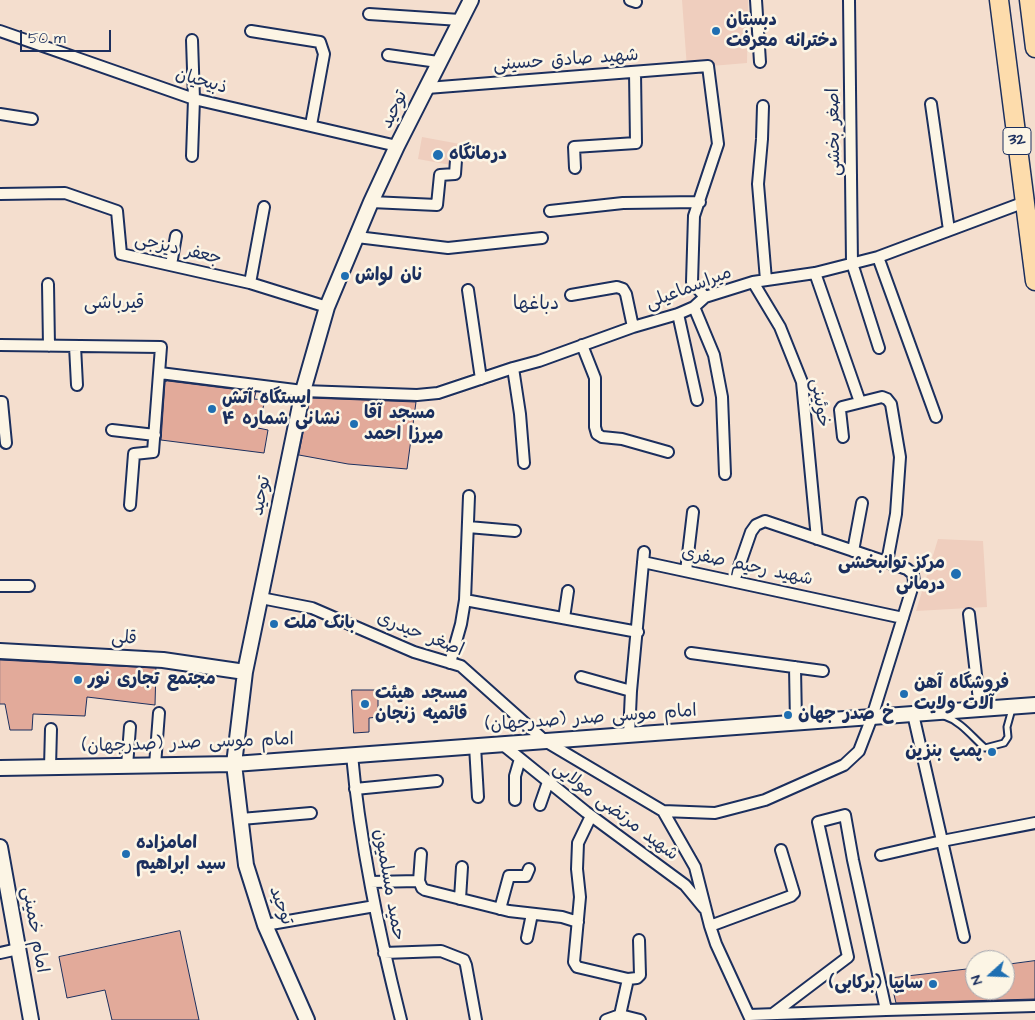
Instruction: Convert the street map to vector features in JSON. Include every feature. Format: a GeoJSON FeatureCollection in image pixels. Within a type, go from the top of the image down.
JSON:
{"type":"FeatureCollection","features":[{"type":"Feature","properties":{"kind":"highway"},"geometry":{"type":"LineString","coordinates":[[1029,0],[1035,48]]}},
{"type":"Feature","properties":{"kind":"highway","name":"32"},"geometry":{"type":"LineString","coordinates":[[997,1],[1035,281]]}},
{"type":"Feature","properties":{"kind":"main road","name":"توحید"},"geometry":{"type":"LineString","coordinates":[[307,1020],[266,925],[246,865],[234,764],[245,672],[262,598],[303,392],[327,307],[356,237],[398,146],[438,62],[471,0]]}},
{"type":"Feature","properties":{"kind":"main road","name":"قلی"},"geometry":{"type":"LineString","coordinates":[[0,650],[162,660],[245,672]]}},
{"type":"Feature","properties":{"kind":"main road","name":"(صدرجهان) امام موسی صدر"},"geometry":{"type":"LineString","coordinates":[[0,768],[234,764],[1035,705]]}},
{"type":"Feature","properties":{"kind":"main road","name":"امام خمینی"},"geometry":{"type":"LineString","coordinates":[[0,847],[31,1020]]}},
{"type":"Feature","properties":{"kind":"street"},"geometry":{"type":"LineString","coordinates":[[756,0],[760,62]]}},
{"type":"Feature","properties":{"kind":"street","name":"اصغر بخشی"},"geometry":{"type":"LineString","coordinates":[[849,0],[852,263],[879,348]]}},
{"type":"Feature","properties":{"kind":"street"},"geometry":{"type":"LineString","coordinates":[[369,14],[460,20]]}},
{"type":"Feature","properties":{"kind":"street","name":"ذبیحیان"},"geometry":{"type":"LineString","coordinates":[[0,31],[194,99],[398,146]]}},
{"type":"Feature","properties":{"kind":"street"},"geometry":{"type":"LineString","coordinates":[[251,31],[320,42],[324,54],[311,125]]}},
{"type":"Feature","properties":{"kind":"street"},"geometry":{"type":"LineString","coordinates":[[192,40],[194,99],[192,156]]}},
{"type":"Feature","properties":{"kind":"street"},"geometry":{"type":"LineString","coordinates":[[388,55],[438,62]]}},
{"type":"Feature","properties":{"kind":"street","name":"شهید صادق حسینی"},"geometry":{"type":"LineString","coordinates":[[427,88],[708,66],[718,144],[700,202]]}},
{"type":"Feature","properties":{"kind":"street"},"geometry":{"type":"LineString","coordinates":[[575,168],[574,147],[636,144],[635,72]]}},
{"type":"Feature","properties":{"kind":"street"},"geometry":{"type":"LineString","coordinates":[[931,104],[949,230]]}},
{"type":"Feature","properties":{"kind":"street"},"geometry":{"type":"LineString","coordinates":[[763,106],[758,184],[766,280]]}},
{"type":"Feature","properties":{"kind":"street"},"geometry":{"type":"LineString","coordinates":[[0,114],[32,119]]}},
{"type":"Feature","properties":{"kind":"street"},"geometry":{"type":"LineString","coordinates":[[372,202],[437,205],[440,175],[455,174],[456,160]]}},
{"type":"Feature","properties":{"kind":"street","name":"جعفر دیزجی"},"geometry":{"type":"LineString","coordinates":[[0,194],[65,193],[117,211],[120,254],[250,283],[327,307]]}},
{"type":"Feature","properties":{"kind":"street"},"geometry":{"type":"LineString","coordinates":[[550,210],[623,203],[700,202],[694,216],[692,282],[705,297]]}},
{"type":"Feature","properties":{"kind":"street","name":"میراسماعیلی"},"geometry":{"type":"LineString","coordinates":[[160,373],[303,392],[417,395],[438,393],[539,361],[633,327],[678,314],[694,307],[705,297],[753,282],[815,273],[878,257],[1025,202]]}},
{"type":"Feature","properties":{"kind":"street"},"geometry":{"type":"LineString","coordinates":[[250,283],[264,207]]}},
{"type":"Feature","properties":{"kind":"street"},"geometry":{"type":"LineString","coordinates":[[171,265],[176,236]]}},
{"type":"Feature","properties":{"kind":"street"},"geometry":{"type":"LineString","coordinates":[[356,237],[448,248],[542,238]]}},
{"type":"Feature","properties":{"kind":"street"},"geometry":{"type":"LineString","coordinates":[[878,257],[936,417]]}},
{"type":"Feature","properties":{"kind":"street"},"geometry":{"type":"LineString","coordinates":[[815,273],[860,402]]}},
{"type":"Feature","properties":{"kind":"street","name":"خوئینی"},"geometry":{"type":"LineString","coordinates":[[753,282],[780,327],[802,382],[817,539]]}},
{"type":"Feature","properties":{"kind":"street"},"geometry":{"type":"LineString","coordinates":[[48,284],[49,346]]}},
{"type":"Feature","properties":{"kind":"street"},"geometry":{"type":"LineString","coordinates":[[571,295],[617,287],[623,289],[626,294],[633,327]]}},
{"type":"Feature","properties":{"kind":"street"},"geometry":{"type":"LineString","coordinates":[[468,290],[481,379]]}},
{"type":"Feature","properties":{"kind":"street"},"geometry":{"type":"LineString","coordinates":[[694,307],[714,355],[718,372],[722,397],[725,474]]}},
{"type":"Feature","properties":{"kind":"street"},"geometry":{"type":"LineString","coordinates":[[678,314],[697,400]]}},
{"type":"Feature","properties":{"kind":"street"},"geometry":{"type":"LineString","coordinates":[[0,344],[161,346],[153,452],[134,454],[130,505]]}},
{"type":"Feature","properties":{"kind":"street"},"geometry":{"type":"LineString","coordinates":[[582,345],[595,378],[595,427],[597,434],[668,452]]}},
{"type":"Feature","properties":{"kind":"street"},"geometry":{"type":"LineString","coordinates":[[75,346],[77,385]]}},
{"type":"Feature","properties":{"kind":"street"},"geometry":{"type":"LineString","coordinates":[[512,368],[520,414],[524,463]]}},
{"type":"Feature","properties":{"kind":"street"},"geometry":{"type":"LineString","coordinates":[[843,437],[840,410],[845,405],[882,397],[887,399],[890,404],[900,457],[896,514],[887,562]]}},
{"type":"Feature","properties":{"kind":"street"},"geometry":{"type":"LineString","coordinates":[[0,402],[2,402],[6,443]]}},
{"type":"Feature","properties":{"kind":"street"},"geometry":{"type":"LineString","coordinates":[[112,430],[155,435]]}},
{"type":"Feature","properties":{"kind":"street"},"geometry":{"type":"LineString","coordinates":[[450,663],[461,624],[465,600],[469,496]]}},
{"type":"Feature","properties":{"kind":"street"},"geometry":{"type":"LineString","coordinates":[[853,551],[862,503]]}},
{"type":"Feature","properties":{"kind":"street"},"geometry":{"type":"LineString","coordinates":[[686,571],[693,512]]}},
{"type":"Feature","properties":{"kind":"street"},"geometry":{"type":"LineString","coordinates":[[663,811],[715,813],[764,800],[844,765],[859,752],[872,717],[914,582],[913,574],[907,569],[765,521],[756,525],[751,532],[734,581]]}},
{"type":"Feature","properties":{"kind":"street"},"geometry":{"type":"LineString","coordinates":[[468,527],[516,531]]}},
{"type":"Feature","properties":{"kind":"street","name":"شهید رحیم صفری"},"geometry":{"type":"LineString","coordinates":[[638,632],[644,557],[686,571],[903,618]]}},
{"type":"Feature","properties":{"kind":"street"},"geometry":{"type":"LineString","coordinates":[[0,586],[29,586]]}},
{"type":"Feature","properties":{"kind":"street"},"geometry":{"type":"LineString","coordinates":[[564,618],[568,591]]}},
{"type":"Feature","properties":{"kind":"street","name":"اصغر حیدری"},"geometry":{"type":"LineString","coordinates":[[262,598],[312,608],[414,652],[461,666],[545,741],[606,779],[663,811]]}},
{"type":"Feature","properties":{"kind":"street"},"geometry":{"type":"LineString","coordinates":[[465,600],[638,632],[631,691],[629,735]]}},
{"type":"Feature","properties":{"kind":"street"},"geometry":{"type":"LineString","coordinates":[[969,614],[980,709]]}},
{"type":"Feature","properties":{"kind":"street"},"geometry":{"type":"LineString","coordinates":[[691,653],[822,670]]}},
{"type":"Feature","properties":{"kind":"street"},"geometry":{"type":"LineString","coordinates":[[795,667],[796,723]]}},
{"type":"Feature","properties":{"kind":"street"},"geometry":{"type":"LineString","coordinates":[[581,677],[631,691]]}},
{"type":"Feature","properties":{"kind":"street"},"geometry":{"type":"LineString","coordinates":[[155,765],[159,713]]}},
{"type":"Feature","properties":{"kind":"street"},"geometry":{"type":"LineString","coordinates":[[913,714],[964,937]]}},
{"type":"Feature","properties":{"kind":"street"},"geometry":{"type":"LineString","coordinates":[[127,766],[130,727]]}},
{"type":"Feature","properties":{"kind":"street"},"geometry":{"type":"LineString","coordinates":[[50,767],[51,729]]}},
{"type":"Feature","properties":{"kind":"street","name":"شهید مرتضی مولایی"},"geometry":{"type":"LineString","coordinates":[[502,744],[590,816],[685,885],[705,908]]}},
{"type":"Feature","properties":{"kind":"street"},"geometry":{"type":"LineString","coordinates":[[475,746],[478,797]]}},
{"type":"Feature","properties":{"kind":"street","name":"حمید مسلمیون"},"geometry":{"type":"LineString","coordinates":[[352,755],[355,789],[370,882],[384,953],[401,1020]]}},
{"type":"Feature","properties":{"kind":"street"},"geometry":{"type":"LineString","coordinates":[[515,800],[515,776],[520,759]]}},
{"type":"Feature","properties":{"kind":"street"},"geometry":{"type":"LineString","coordinates":[[355,789],[437,782]]}},
{"type":"Feature","properties":{"kind":"street"},"geometry":{"type":"LineString","coordinates":[[540,805],[548,782]]}},
{"type":"Feature","properties":{"kind":"street"},"geometry":{"type":"LineString","coordinates":[[663,811],[695,867],[716,944],[750,1017],[774,1013],[1035,1006]]}},
{"type":"Feature","properties":{"kind":"street"},"geometry":{"type":"LineString","coordinates":[[240,819],[311,813]]}},
{"type":"Feature","properties":{"kind":"street"},"geometry":{"type":"LineString","coordinates":[[774,1013],[848,957],[818,822],[845,815],[886,1010]]}},
{"type":"Feature","properties":{"kind":"street"},"geometry":{"type":"LineString","coordinates":[[590,816],[578,843],[577,869],[580,897],[575,965],[628,979],[637,978],[640,975],[639,940]]}},
{"type":"Feature","properties":{"kind":"street"},"geometry":{"type":"LineString","coordinates":[[881,855],[1035,823]]}},
{"type":"Feature","properties":{"kind":"street"},"geometry":{"type":"LineString","coordinates":[[710,926],[791,896],[794,893],[781,850]]}},
{"type":"Feature","properties":{"kind":"street"},"geometry":{"type":"LineString","coordinates":[[421,854],[419,881],[425,890],[500,909],[562,917],[578,922]]}},
{"type":"Feature","properties":{"kind":"street"},"geometry":{"type":"LineString","coordinates":[[460,899],[462,867]]}},
{"type":"Feature","properties":{"kind":"street"},"geometry":{"type":"LineString","coordinates":[[500,909],[509,876],[526,876],[528,869]]}},
{"type":"Feature","properties":{"kind":"street"},"geometry":{"type":"LineString","coordinates":[[370,882],[419,881]]}},
{"type":"Feature","properties":{"kind":"street"},"geometry":{"type":"LineString","coordinates":[[266,925],[375,906]]}},
{"type":"Feature","properties":{"kind":"street"},"geometry":{"type":"LineString","coordinates":[[527,938],[532,914]]}},
{"type":"Feature","properties":{"kind":"street"},"geometry":{"type":"LineString","coordinates":[[0,953],[18,949]]}},
{"type":"Feature","properties":{"kind":"street"},"geometry":{"type":"LineString","coordinates":[[384,953],[441,951],[464,960],[476,1020]]}},
{"type":"Feature","properties":{"kind":"street"},"geometry":{"type":"LineString","coordinates":[[620,1015],[628,979]]}},
{"type":"Feature","properties":{"kind":"street"},"geometry":{"type":"LineString","coordinates":[[606,1020],[620,1015],[640,1020]]}},
{"type":"Feature","properties":{"kind":"lane"},"geometry":{"type":"LineString","coordinates":[[934,713],[955,720],[985,748],[1004,743],[1008,737],[1007,727],[1009,715],[1013,707]]}},
{"type":"Feature","properties":{"kind":"shaded area","name":"دبستان دخترانه معرفت"},"geometry":{"type":"Polygon","coordinates":[[[682,0],[748,0],[747,63],[687,68],[682,0]]]}},
{"type":"Feature","properties":{"kind":"shaded area","name":"درمانگاه"},"geometry":{"type":"Polygon","coordinates":[[[422,137],[460,144],[456,166],[418,159],[422,137]]]}},
{"type":"Feature","properties":{"kind":"shaded area","name":"مرکز توانبخشی درمانی"},"geometry":{"type":"Polygon","coordinates":[[[938,539],[983,541],[987,607],[916,611],[938,539]]]}},
{"type":"Feature","properties":{"kind":"building","name":"ایستگاه آتش نشانی شماره ۴"},"geometry":{"type":"Polygon","coordinates":[[[165,382],[256,392],[254,399],[265,400],[258,428],[268,430],[264,453],[161,440],[165,382]]]}},
{"type":"Feature","properties":{"kind":"building","name":"مسجد آقا میرزا احمد"},"geometry":{"type":"Polygon","coordinates":[[[310,398],[416,402],[407,469],[348,464],[299,455],[310,398]]]}},
{"type":"Feature","properties":{"kind":"building","name":"مجتمع تجارى نور"},"geometry":{"type":"Polygon","coordinates":[[[0,660],[156,668],[155,705],[87,697],[85,716],[33,714],[32,730],[10,730],[5,704],[0,704],[0,660]]]}},
{"type":"Feature","properties":{"kind":"building","name":"مسجد هیئت قائمیه زنجان"},"geometry":{"type":"Polygon","coordinates":[[[352,690],[378,690],[378,717],[369,718],[369,732],[354,733],[352,690]]]}},
{"type":"Feature","properties":{"kind":"building"},"geometry":{"type":"Polygon","coordinates":[[[180,931],[199,1020],[112,1020],[105,990],[67,998],[59,957],[180,931]]]}},
{"type":"Feature","properties":{"kind":"building","name":"سایپا (برکابی)"},"geometry":{"type":"Polygon","coordinates":[[[1035,961],[1035,999],[1015,1000],[1015,964],[1035,961]]]}},
{"type":"Feature","properties":{"kind":"building","name":"سایپا (برکابی)"},"geometry":{"type":"Polygon","coordinates":[[[965,969],[965,1000],[1000,1000],[896,1003],[890,978],[965,969]]]}},
{"type":"Feature","properties":{"kind":"place","name":"دبستان دخترانه معرفت"},"geometry":{"type":"Point","coordinates":[716,31]}},
{"type":"Feature","properties":{"kind":"place","name":"درمانگاه"},"geometry":{"type":"Point","coordinates":[438,155]}},
{"type":"Feature","properties":{"kind":"place","name":"نان لواش"},"geometry":{"type":"Point","coordinates":[345,276]}},
{"type":"Feature","properties":{"kind":"place","name":"ایستگاه آتش نشانی شماره ۴"},"geometry":{"type":"Point","coordinates":[212,409]}},
{"type":"Feature","properties":{"kind":"place","name":"مسجد آقا میرزا احمد"},"geometry":{"type":"Point","coordinates":[354,424]}},
{"type":"Feature","properties":{"kind":"place","name":"مرکز توانبخشی درمانی"},"geometry":{"type":"Point","coordinates":[956,574]}},
{"type":"Feature","properties":{"kind":"place","name":"بانک ملت"},"geometry":{"type":"Point","coordinates":[274,624]}},
{"type":"Feature","properties":{"kind":"place","name":"مجتمع تجارى نور"},"geometry":{"type":"Point","coordinates":[78,680]}},
{"type":"Feature","properties":{"kind":"place","name":"فروشگاه آهن آلات ولایت"},"geometry":{"type":"Point","coordinates":[904,694]}},
{"type":"Feature","properties":{"kind":"place","name":"مسجد هیئت قائمیه زنجان"},"geometry":{"type":"Point","coordinates":[365,704]}},
{"type":"Feature","properties":{"kind":"place","name":"خ صدر جهان"},"geometry":{"type":"Point","coordinates":[788,715]}},
{"type":"Feature","properties":{"kind":"place","name":"پمپ بنزین"},"geometry":{"type":"Point","coordinates":[992,752]}},
{"type":"Feature","properties":{"kind":"place","name":"امامزاده سید ابراهیم"},"geometry":{"type":"Point","coordinates":[126,854]}},
{"type":"Feature","properties":{"kind":"place","name":"سایپا (برکابی)"},"geometry":{"type":"Point","coordinates":[933,984]}},
{"type":"Feature","properties":{"kind":"district","name":"قیرباشی"},"geometry":{"type":"Point","coordinates":[114,304]}},
{"type":"Feature","properties":{"kind":"district","name":"دباغها"},"geometry":{"type":"Point","coordinates":[536,305]}}]}
